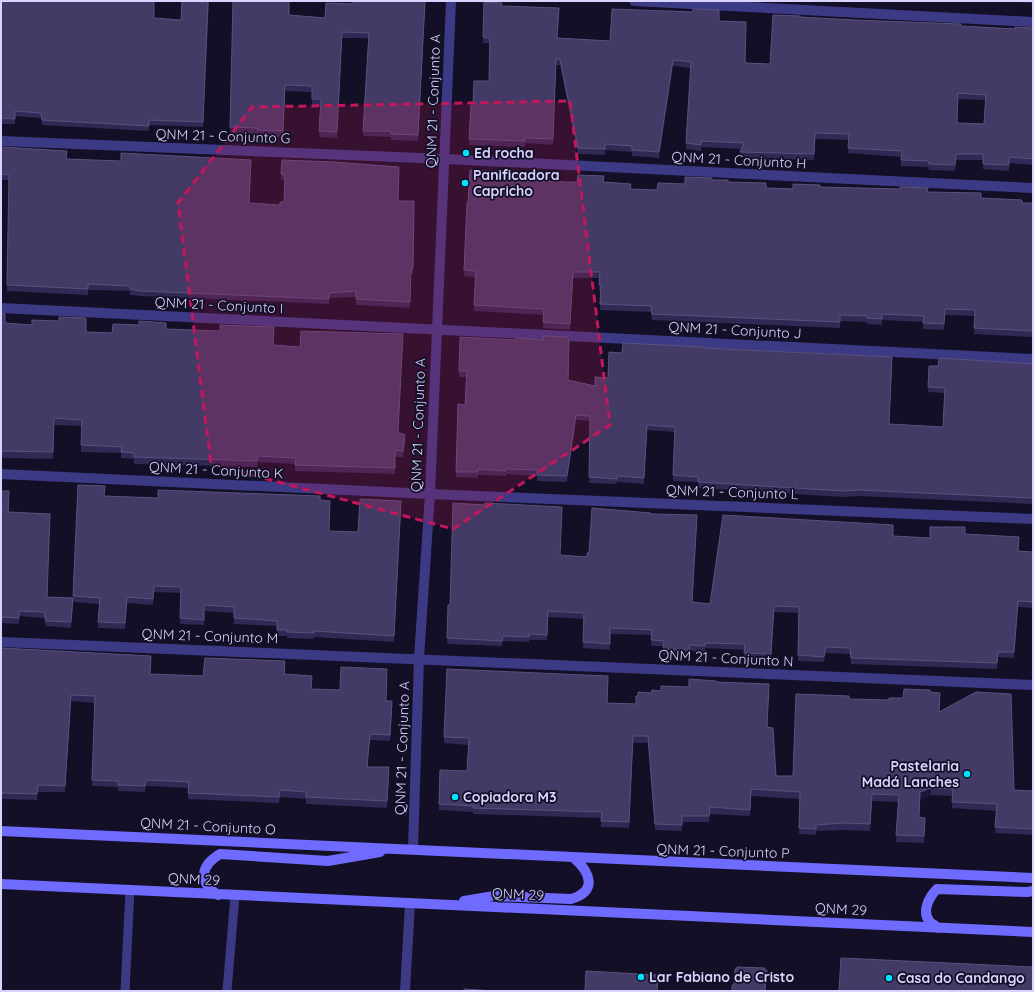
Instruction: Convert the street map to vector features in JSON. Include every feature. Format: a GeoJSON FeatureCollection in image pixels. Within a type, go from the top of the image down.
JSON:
{"type":"FeatureCollection","features":[{"type":"Feature","properties":{"kind":"main road","name":"QNM 21 - Conjunto O"},"geometry":{"type":"LineString","coordinates":[[1,831],[413,849]]}},
{"type":"Feature","properties":{"kind":"main road"},"geometry":{"type":"LineString","coordinates":[[218,895],[206,884],[204,873],[211,859],[220,854],[328,861],[402,849]]}},
{"type":"Feature","properties":{"kind":"main road","name":"QNM 21 - Conjunto P"},"geometry":{"type":"LineString","coordinates":[[413,849],[574,858],[1033,878]]}},
{"type":"Feature","properties":{"kind":"main road"},"geometry":{"type":"LineString","coordinates":[[446,905],[494,896],[571,898],[579,896],[588,888],[589,879],[587,871],[574,858]]}},
{"type":"Feature","properties":{"kind":"main road","name":"QNM 29"},"geometry":{"type":"LineString","coordinates":[[1,884],[1033,932]]}},
{"type":"Feature","properties":{"kind":"main road"},"geometry":{"type":"LineString","coordinates":[[938,928],[930,922],[926,913],[928,901],[936,889],[1033,891]]}},
{"type":"Feature","properties":{"kind":"street","name":"QNM 21 - Conjunto A"},"geometry":{"type":"LineString","coordinates":[[413,849],[419,658],[430,494],[451,1]]}},
{"type":"Feature","properties":{"kind":"street"},"geometry":{"type":"LineString","coordinates":[[634,1],[1033,22]]}},
{"type":"Feature","properties":{"kind":"street","name":"QNM 21 - Conjunto G"},"geometry":{"type":"LineString","coordinates":[[1,141],[445,159]]}},
{"type":"Feature","properties":{"kind":"street","name":"QNM 21 - Conjunto H"},"geometry":{"type":"LineString","coordinates":[[445,159],[1033,188]]}},
{"type":"Feature","properties":{"kind":"street","name":"QNM 21 - Conjunto I"},"geometry":{"type":"LineString","coordinates":[[1,308],[436,330]]}},
{"type":"Feature","properties":{"kind":"street","name":"QNM 21 - Conjunto J"},"geometry":{"type":"LineString","coordinates":[[436,330],[1033,359]]}},
{"type":"Feature","properties":{"kind":"street","name":"QNM 21 - Conjunto K"},"geometry":{"type":"LineString","coordinates":[[1,474],[430,494]]}},
{"type":"Feature","properties":{"kind":"street","name":"QNM 21 - Conjunto L"},"geometry":{"type":"LineString","coordinates":[[430,494],[1033,519]]}},
{"type":"Feature","properties":{"kind":"street","name":"QNM 21 - Conjunto M"},"geometry":{"type":"LineString","coordinates":[[1,642],[419,658]]}},
{"type":"Feature","properties":{"kind":"street","name":"QNM 21 - Conjunto N"},"geometry":{"type":"LineString","coordinates":[[419,658],[1033,685]]}},
{"type":"Feature","properties":{"kind":"street"},"geometry":{"type":"LineString","coordinates":[[405,991],[410,903]]}},
{"type":"Feature","properties":{"kind":"lane"},"geometry":{"type":"LineString","coordinates":[[125,991],[130,890]]}},
{"type":"Feature","properties":{"kind":"lane"},"geometry":{"type":"LineString","coordinates":[[227,991],[235,895]]}},
{"type":"Feature","properties":{"kind":"highlighted area"},"geometry":{"type":"Polygon","coordinates":[[[570,101],[610,425],[453,529],[211,464],[178,203],[252,107],[570,101]]]}},
{"type":"Feature","properties":{"kind":"building"},"geometry":{"type":"Polygon","coordinates":[[[1,1],[154,1],[154,18],[181,20],[182,1],[208,1],[203,122],[149,120],[149,126],[42,120],[41,113],[15,111],[15,119],[1,118],[1,1]]]}},
{"type":"Feature","properties":{"kind":"building"},"geometry":{"type":"Polygon","coordinates":[[[233,1],[289,1],[289,15],[325,18],[326,3],[353,4],[353,1],[425,1],[418,135],[391,134],[391,131],[363,131],[369,33],[342,32],[337,132],[319,131],[321,99],[312,99],[312,86],[285,85],[283,131],[230,127],[233,1]]]}},
{"type":"Feature","properties":{"kind":"building"},"geometry":{"type":"Polygon","coordinates":[[[484,2],[502,3],[501,6],[559,8],[557,38],[610,41],[612,9],[693,12],[693,9],[719,10],[719,21],[746,22],[745,63],[770,64],[773,15],[961,24],[961,26],[1015,29],[1015,27],[1033,28],[1033,159],[1009,157],[1009,165],[983,164],[983,154],[956,154],[955,165],[929,164],[928,161],[901,160],[902,151],[848,148],[849,134],[815,133],[814,154],[740,152],[744,143],[701,141],[701,145],[686,143],[691,62],[673,60],[659,152],[632,150],[632,146],[605,144],[605,149],[578,148],[560,59],[556,59],[553,139],[525,138],[525,141],[469,139],[474,81],[489,81],[490,38],[483,37],[484,2]],[[958,93],[957,123],[984,124],[986,95],[958,93]]]}},
{"type":"Feature","properties":{"kind":"building"},"geometry":{"type":"Polygon","coordinates":[[[1,147],[67,151],[66,159],[121,161],[121,153],[251,160],[249,203],[280,205],[280,202],[284,202],[285,175],[281,174],[282,160],[399,167],[398,201],[414,201],[413,268],[411,268],[410,302],[356,299],[356,291],[329,293],[329,299],[141,291],[130,289],[130,286],[88,284],[88,289],[7,285],[9,175],[1,174],[1,147]]]}},
{"type":"Feature","properties":{"kind":"building"},"geometry":{"type":"Polygon","coordinates":[[[470,170],[523,173],[523,180],[566,182],[577,182],[578,175],[604,176],[603,182],[631,184],[630,189],[657,190],[658,183],[685,184],[685,177],[712,178],[712,180],[728,180],[728,182],[766,183],[766,188],[793,189],[793,184],[820,185],[820,187],[900,189],[900,187],[928,188],[927,192],[981,193],[981,198],[1022,200],[1022,203],[1033,203],[1033,331],[974,328],[975,310],[945,309],[944,324],[923,323],[924,316],[882,314],[882,319],[867,318],[867,316],[840,315],[840,322],[652,314],[651,306],[600,304],[600,272],[573,272],[570,324],[543,322],[544,309],[474,305],[476,271],[464,270],[470,170]]]}},
{"type":"Feature","properties":{"kind":"building"},"geometry":{"type":"Polygon","coordinates":[[[1,313],[5,314],[5,323],[32,325],[32,320],[59,321],[59,317],[86,318],[86,332],[112,333],[113,324],[139,325],[139,321],[166,323],[166,329],[220,331],[220,325],[274,327],[273,345],[300,347],[301,331],[403,334],[398,432],[405,435],[403,451],[395,450],[395,468],[295,465],[296,458],[258,456],[257,461],[134,457],[134,453],[121,452],[122,447],[81,445],[82,420],[54,418],[53,452],[1,451],[1,313]]]}},
{"type":"Feature","properties":{"kind":"building"},"geometry":{"type":"Polygon","coordinates":[[[543,336],[568,337],[568,380],[595,386],[595,377],[608,378],[609,352],[622,353],[623,343],[892,357],[889,424],[943,427],[945,388],[928,387],[929,366],[938,366],[939,358],[1033,364],[1033,498],[858,490],[843,491],[698,482],[698,477],[673,475],[675,427],[647,425],[644,478],[617,476],[617,479],[589,477],[590,416],[576,415],[567,476],[537,475],[537,470],[506,469],[506,471],[478,469],[478,472],[456,472],[458,404],[465,405],[467,371],[459,371],[460,337],[543,340],[543,336]]]}},
{"type":"Feature","properties":{"kind":"building"},"geometry":{"type":"Polygon","coordinates":[[[78,485],[105,486],[104,496],[158,498],[158,490],[320,496],[320,500],[330,501],[329,531],[358,532],[360,499],[401,501],[394,636],[314,631],[314,633],[287,632],[287,630],[277,630],[277,621],[234,618],[234,607],[204,605],[204,620],[180,618],[181,587],[154,586],[153,599],[127,597],[125,623],[98,622],[100,598],[73,596],[78,485]]]}},
{"type":"Feature","properties":{"kind":"building"},"geometry":{"type":"Polygon","coordinates":[[[1,491],[9,491],[8,512],[50,514],[47,597],[73,598],[71,622],[46,621],[44,612],[19,611],[19,618],[1,617],[1,491]]]}},
{"type":"Feature","properties":{"kind":"building"},"geometry":{"type":"Polygon","coordinates":[[[453,503],[562,507],[560,555],[587,557],[587,553],[589,553],[592,508],[651,514],[697,515],[692,602],[710,604],[723,515],[893,525],[893,536],[930,538],[930,527],[965,527],[965,534],[1019,537],[1018,551],[1033,552],[1033,602],[1018,601],[1014,652],[998,652],[997,663],[851,658],[850,648],[826,647],[824,657],[798,655],[799,607],[774,606],[771,654],[744,653],[745,644],[705,643],[705,646],[689,645],[690,650],[663,649],[664,641],[651,640],[652,630],[610,628],[610,644],[583,642],[584,613],[548,611],[547,635],[529,634],[529,637],[503,636],[502,641],[447,638],[448,605],[450,605],[453,503]]]}},
{"type":"Feature","properties":{"kind":"building"},"geometry":{"type":"Polygon","coordinates":[[[1,648],[151,656],[150,674],[203,676],[205,658],[285,661],[284,674],[312,676],[311,689],[340,690],[341,667],[387,669],[386,701],[392,701],[390,735],[370,734],[367,767],[389,767],[387,801],[306,797],[306,792],[280,790],[279,797],[188,793],[189,782],[146,780],[145,786],[118,785],[118,781],[92,780],[95,696],[71,695],[65,786],[38,785],[37,794],[1,793],[1,648]]]}},
{"type":"Feature","properties":{"kind":"building"},"geometry":{"type":"Polygon","coordinates":[[[447,669],[608,676],[607,703],[636,704],[636,696],[638,696],[638,692],[651,693],[652,690],[661,691],[661,686],[689,687],[689,679],[716,682],[769,684],[767,727],[773,728],[776,776],[793,776],[796,694],[849,696],[849,699],[889,700],[889,698],[903,698],[904,689],[930,690],[930,692],[940,693],[939,712],[976,692],[1011,694],[1014,790],[1033,791],[1033,829],[995,827],[997,804],[952,802],[953,789],[931,788],[920,792],[919,817],[925,818],[924,836],[896,835],[899,795],[872,794],[870,824],[843,823],[816,825],[816,829],[799,828],[800,792],[751,789],[750,810],[710,807],[709,816],[682,816],[682,825],[655,824],[648,736],[633,736],[629,822],[601,821],[602,812],[473,808],[473,806],[439,804],[440,770],[467,771],[469,738],[444,737],[447,669]]]}},
{"type":"Feature","properties":{"kind":"building"},"geometry":{"type":"Polygon","coordinates":[[[841,958],[1033,967],[1033,991],[839,991],[841,958]]]}},
{"type":"Feature","properties":{"kind":"building"},"geometry":{"type":"Polygon","coordinates":[[[737,967],[765,968],[764,970],[767,970],[765,991],[732,991],[735,969],[737,969],[737,967]]]}},
{"type":"Feature","properties":{"kind":"building"},"geometry":{"type":"Polygon","coordinates":[[[586,971],[658,975],[657,991],[585,991],[586,971]]]}},
{"type":"Feature","properties":{"kind":"building"},"geometry":{"type":"Polygon","coordinates":[[[464,989],[495,991],[464,991],[464,989]]]}},
{"type":"Feature","properties":{"kind":"place","name":"Ed rocha"},"geometry":{"type":"Point","coordinates":[466,153]}},
{"type":"Feature","properties":{"kind":"place","name":"Panificadora Capricho"},"geometry":{"type":"Point","coordinates":[465,183]}},
{"type":"Feature","properties":{"kind":"place","name":"Pastelaria Madá Lanches"},"geometry":{"type":"Point","coordinates":[967,774]}},
{"type":"Feature","properties":{"kind":"place","name":"Copiadora M3"},"geometry":{"type":"Point","coordinates":[455,797]}},
{"type":"Feature","properties":{"kind":"place","name":"Lar Fabiano de Cristo"},"geometry":{"type":"Point","coordinates":[641,977]}},
{"type":"Feature","properties":{"kind":"place","name":"Casa do Candango"},"geometry":{"type":"Point","coordinates":[889,978]}}]}
